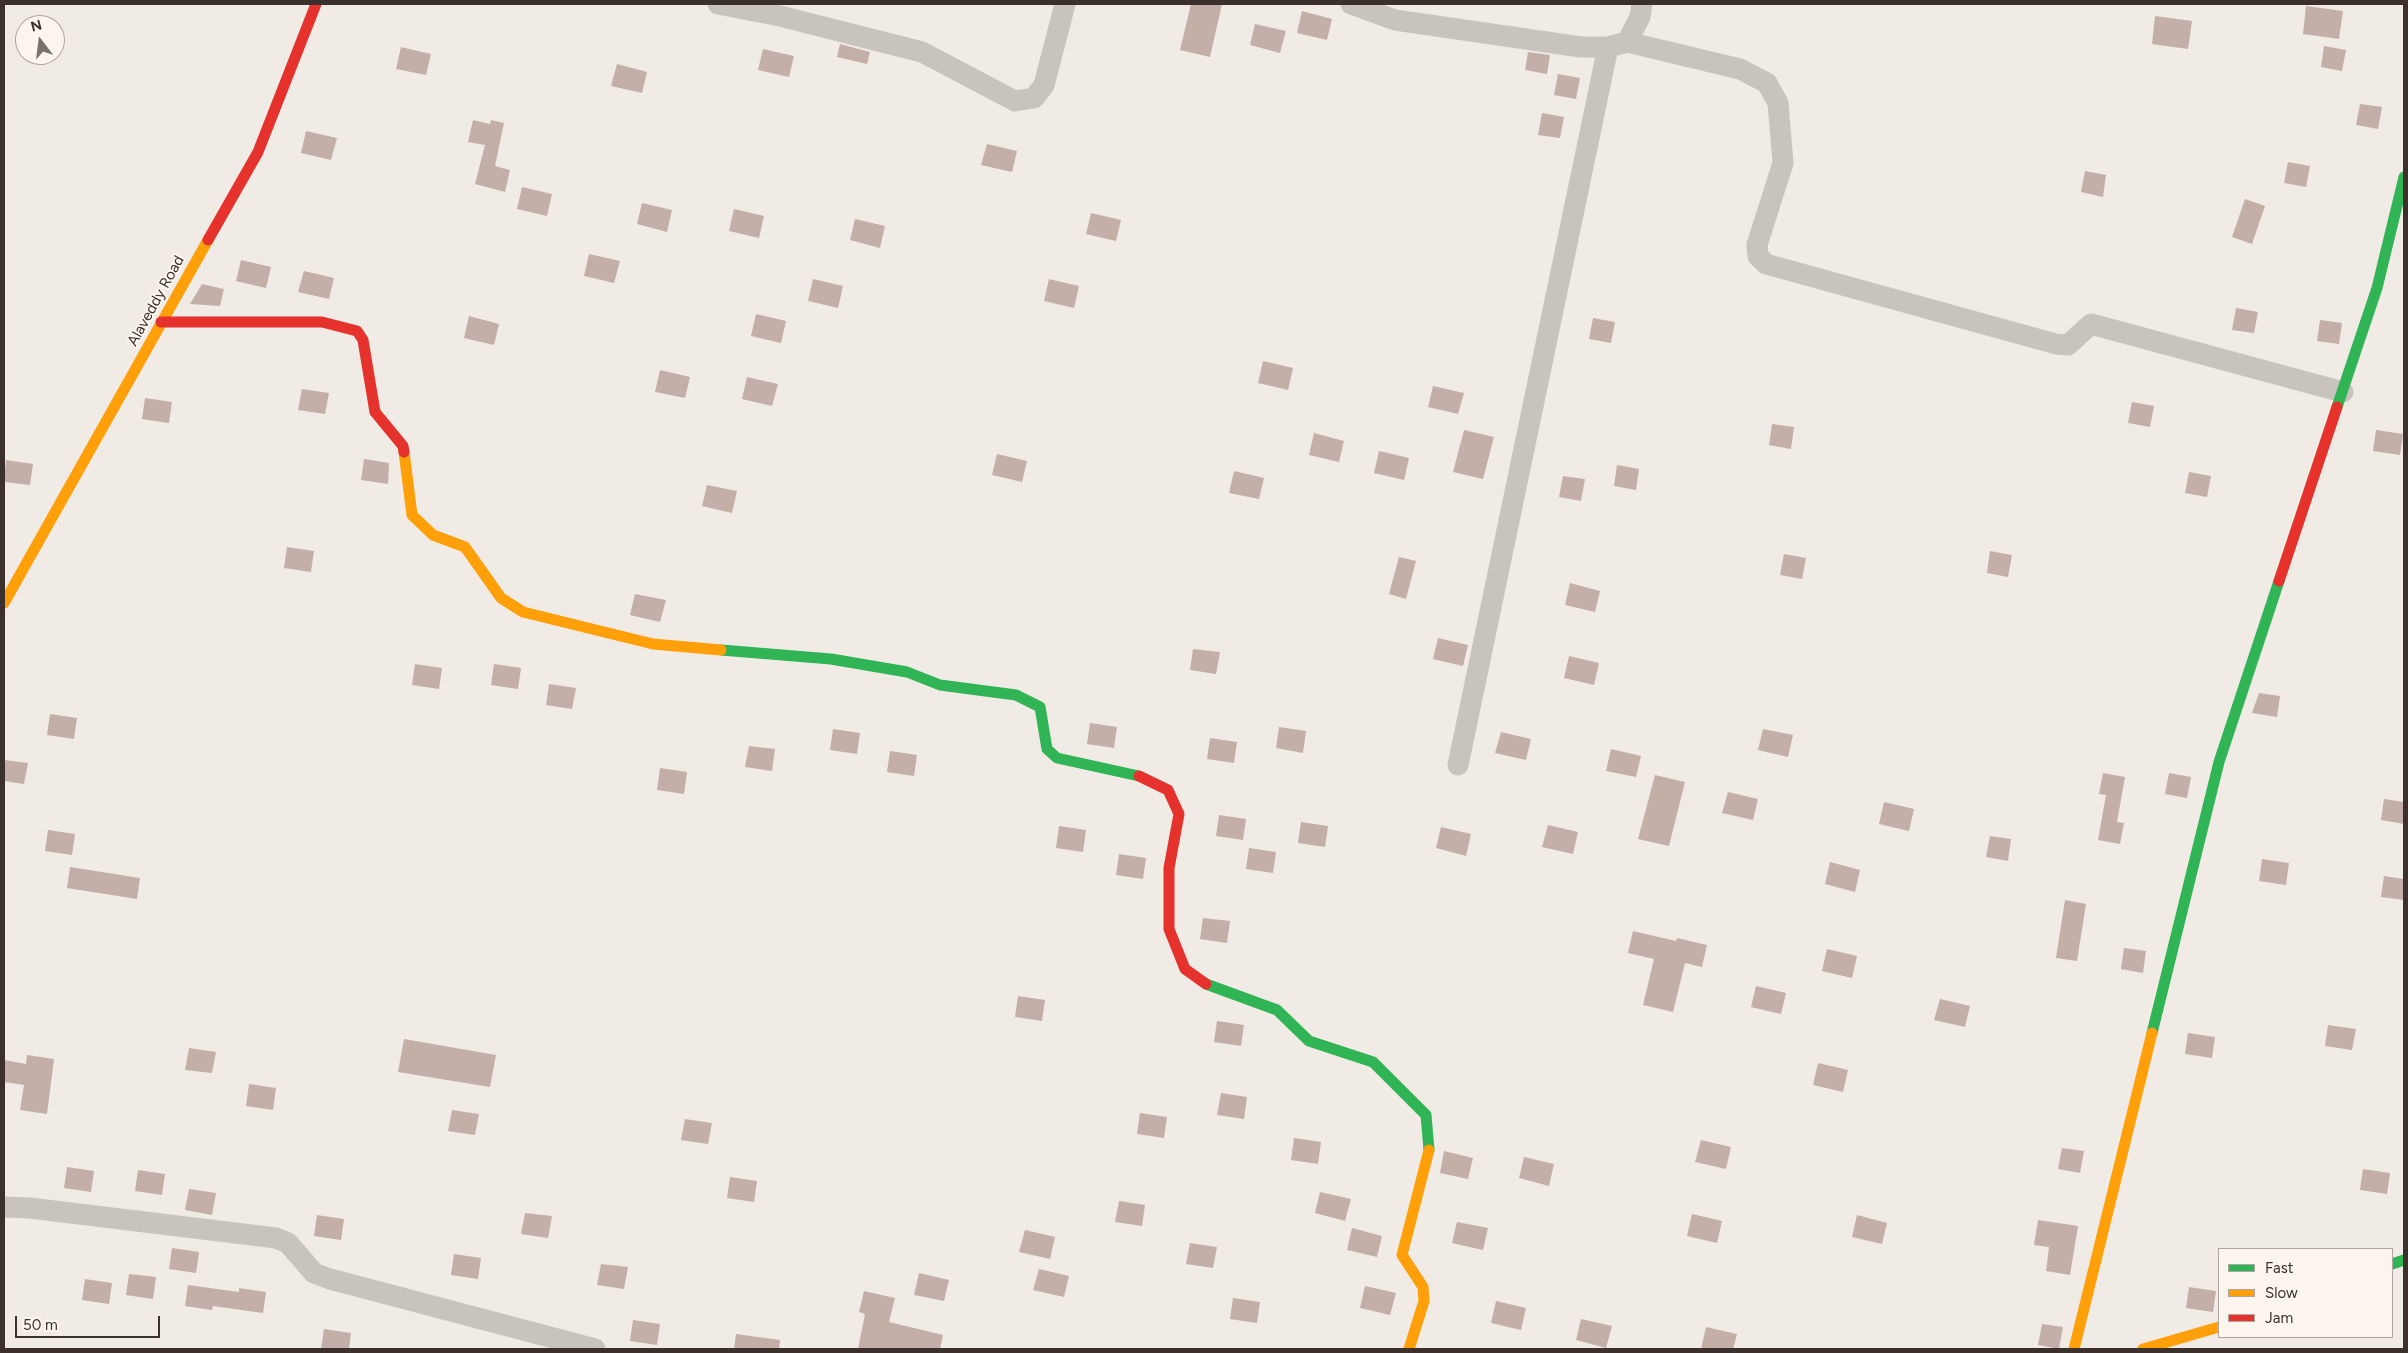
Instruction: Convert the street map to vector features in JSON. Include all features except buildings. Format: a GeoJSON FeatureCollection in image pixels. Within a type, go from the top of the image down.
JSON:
{"type":"FeatureCollection","features":[{"type":"Feature","properties":{"kind":"street","name":"Alaveddy Road"},"geometry":{"type":"LineString","coordinates":[[4,603],[258,152],[316,4]]}},
{"type":"Feature","properties":{"kind":"street"},"geometry":{"type":"LineString","coordinates":[[718,4],[780,16],[922,52],[1015,101],[1034,98],[1044,85],[1065,4]]}},
{"type":"Feature","properties":{"kind":"street"},"geometry":{"type":"LineString","coordinates":[[1351,4],[1395,20],[1581,47],[1617,44],[1740,69],[1767,83],[1778,103],[1783,163],[1757,245],[1758,256],[1766,264],[2056,344],[2068,345],[2090,324],[2343,392]]}},
{"type":"Feature","properties":{"kind":"street"},"geometry":{"type":"LineString","coordinates":[[1458,765],[1617,44],[1640,17],[1642,4]]}},
{"type":"Feature","properties":{"kind":"street"},"geometry":{"type":"LineString","coordinates":[[2074,1349],[2219,762],[2377,288],[2404,177]]}},
{"type":"Feature","properties":{"kind":"street"},"geometry":{"type":"LineString","coordinates":[[161,322],[322,322],[357,330],[363,340],[375,412],[403,446],[412,515],[433,535],[465,547],[501,598],[523,612],[653,644],[832,659],[907,672],[940,685],[1016,695],[1040,707],[1047,749],[1057,758],[1137,774],[1168,790],[1179,814],[1170,868],[1169,928],[1185,969],[1210,987],[1277,1010],[1309,1041],[1373,1062],[1426,1115],[1429,1154],[1402,1255],[1424,1287],[1424,1301],[1409,1349]]}},
{"type":"Feature","properties":{"kind":"street"},"geometry":{"type":"LineString","coordinates":[[4,1207],[30,1208],[276,1238],[288,1243],[314,1273],[330,1279],[595,1349]]}},
{"type":"Feature","properties":{"kind":"street"},"geometry":{"type":"LineString","coordinates":[[2143,1349],[2218,1326]]}},
{"type":"Feature","properties":{"kind":"traffic: fast"},"geometry":{"type":"LineString","coordinates":[[2337,407],[2377,288],[2404,177]]}},
{"type":"Feature","properties":{"kind":"traffic: fast"},"geometry":{"type":"LineString","coordinates":[[2152,1033],[2219,762],[2279,581]]}},
{"type":"Feature","properties":{"kind":"traffic: fast"},"geometry":{"type":"LineString","coordinates":[[721,650],[831,659],[907,672],[940,685],[1016,695],[1040,707],[1047,749],[1057,758],[1139,776]]}},
{"type":"Feature","properties":{"kind":"traffic: fast"},"geometry":{"type":"LineString","coordinates":[[1206,984],[1277,1010],[1309,1041],[1373,1062],[1426,1115],[1429,1150]]}},
{"type":"Feature","properties":{"kind":"traffic: fast"},"geometry":{"type":"LineString","coordinates":[[2393,1264],[2404,1260]]}},
{"type":"Feature","properties":{"kind":"traffic: slow"},"geometry":{"type":"LineString","coordinates":[[4,603],[208,240]]}},
{"type":"Feature","properties":{"kind":"traffic: slow"},"geometry":{"type":"LineString","coordinates":[[404,452],[412,515],[433,535],[465,547],[501,598],[523,612],[653,644],[721,650]]}},
{"type":"Feature","properties":{"kind":"traffic: slow"},"geometry":{"type":"LineString","coordinates":[[2074,1349],[2152,1033]]}},
{"type":"Feature","properties":{"kind":"traffic: slow"},"geometry":{"type":"LineString","coordinates":[[1409,1349],[1424,1301],[1423,1287],[1402,1255],[1429,1150]]}},
{"type":"Feature","properties":{"kind":"traffic: slow"},"geometry":{"type":"LineString","coordinates":[[2143,1349],[2218,1327]]}},
{"type":"Feature","properties":{"kind":"traffic: jam"},"geometry":{"type":"LineString","coordinates":[[208,240],[258,152],[316,4]]}},
{"type":"Feature","properties":{"kind":"traffic: jam"},"geometry":{"type":"LineString","coordinates":[[161,322],[322,322],[357,331],[363,340],[375,412],[403,446],[404,452]]}},
{"type":"Feature","properties":{"kind":"traffic: jam"},"geometry":{"type":"LineString","coordinates":[[2279,581],[2337,407]]}},
{"type":"Feature","properties":{"kind":"traffic: jam"},"geometry":{"type":"LineString","coordinates":[[1139,776],[1168,790],[1179,814],[1169,868],[1169,929],[1185,969],[1206,984]]}}]}
